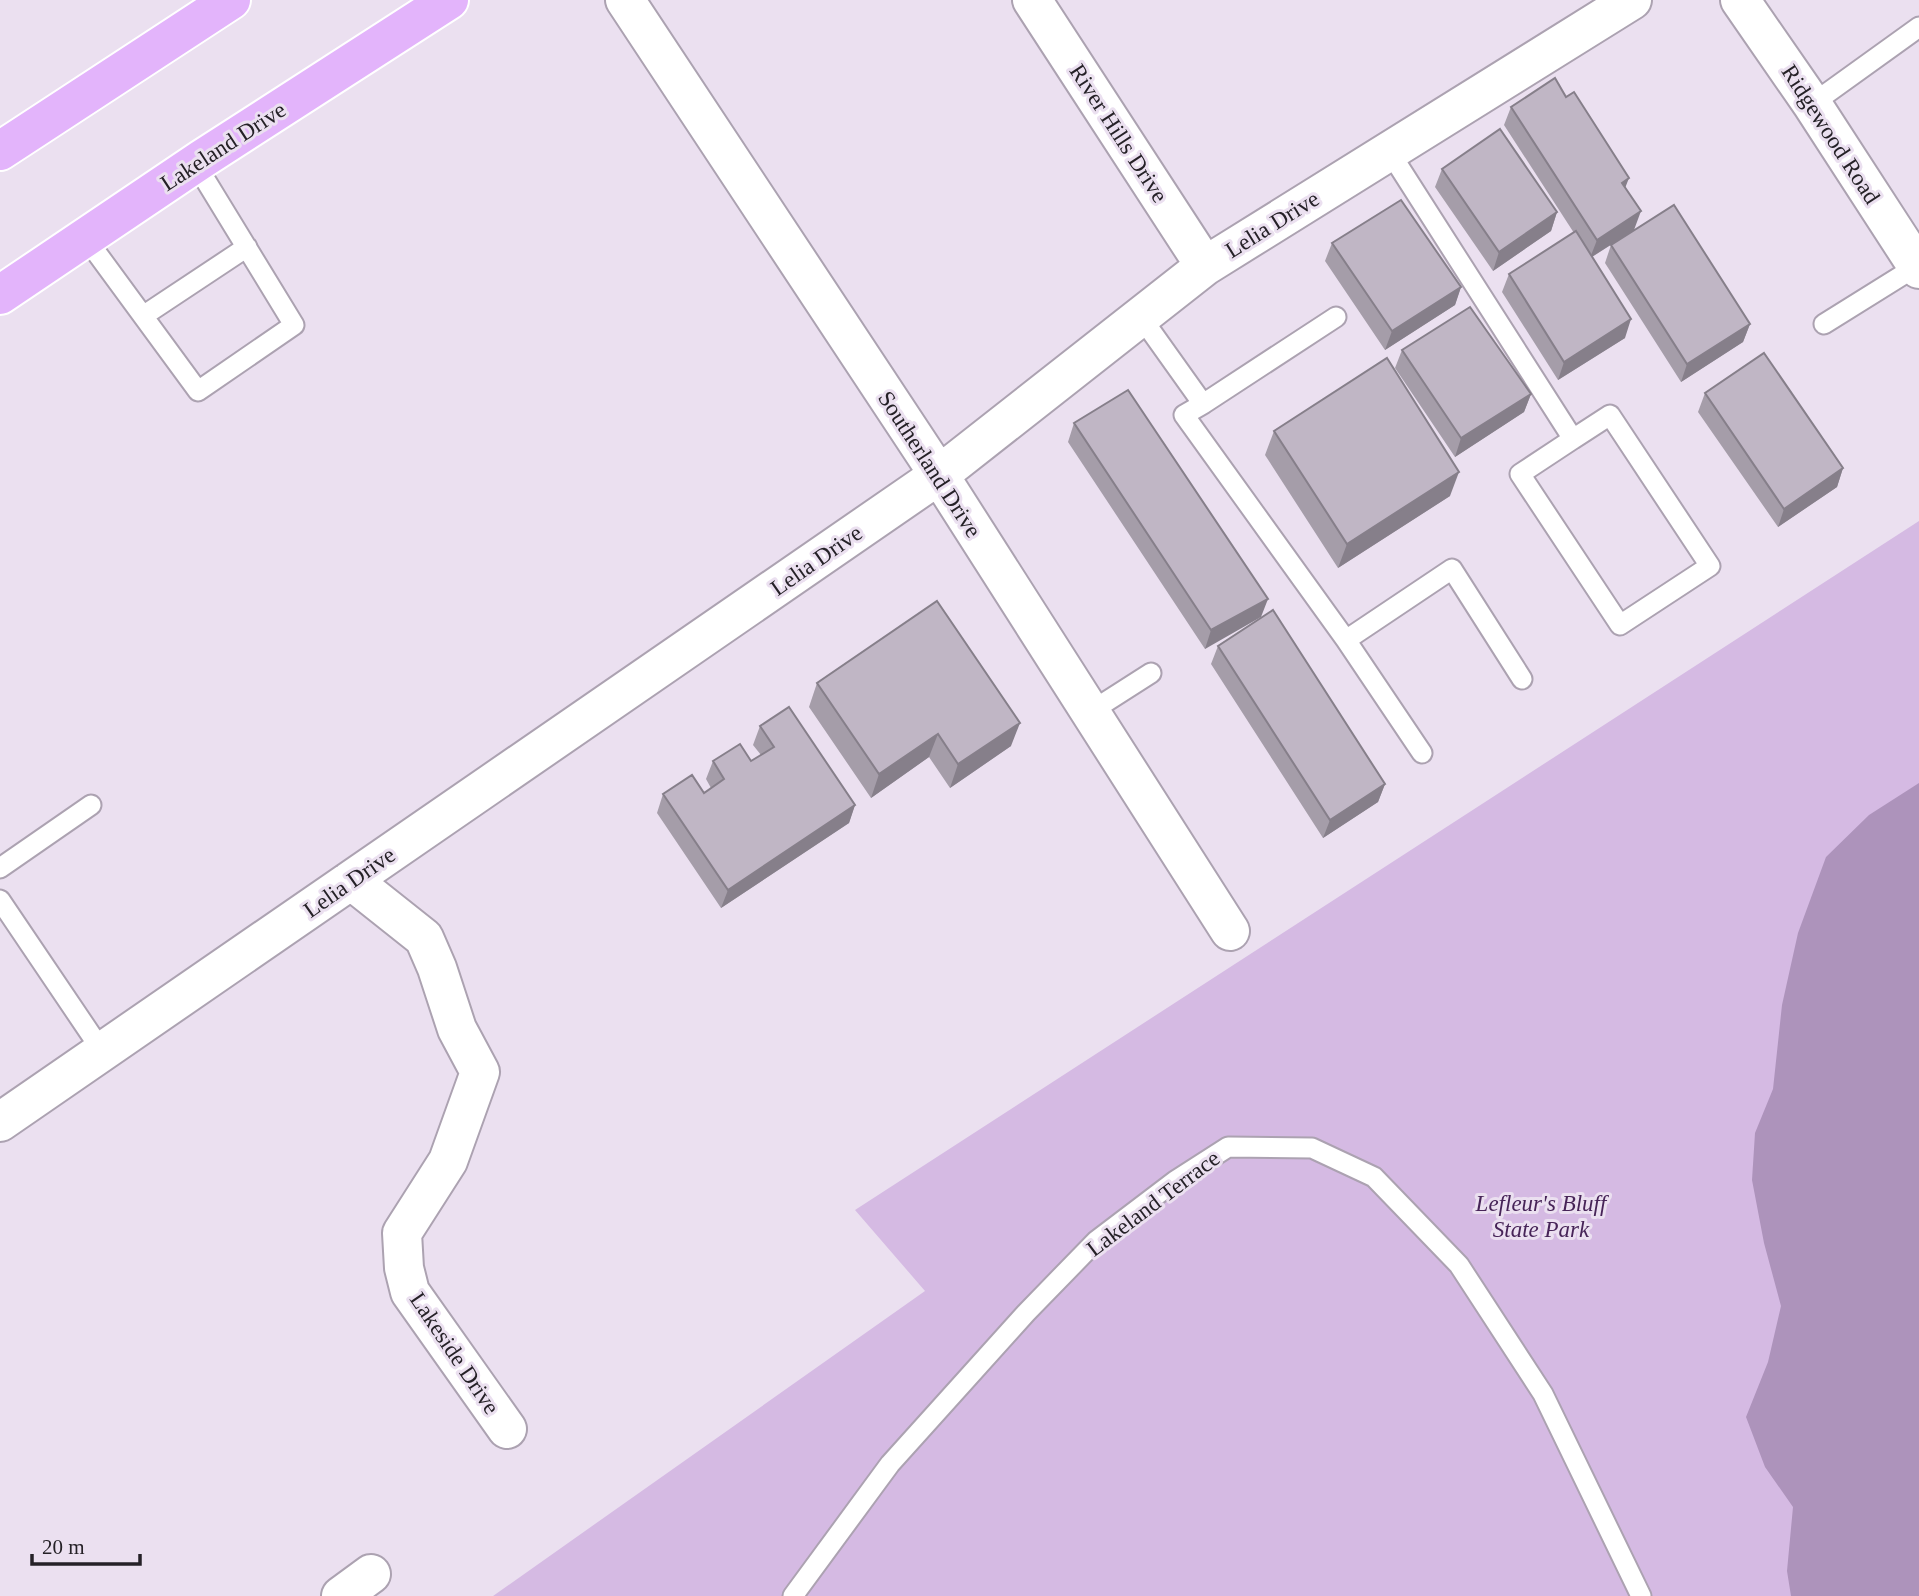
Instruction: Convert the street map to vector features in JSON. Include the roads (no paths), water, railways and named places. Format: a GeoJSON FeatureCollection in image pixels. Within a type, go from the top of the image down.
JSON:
{"type":"FeatureCollection","features":[{"type":"Feature","properties":{"kind":"highway"},"geometry":{"type":"LineString","coordinates":[[0,151],[231,0]]}},
{"type":"Feature","properties":{"kind":"highway","name":"Lakeland Drive"},"geometry":{"type":"LineString","coordinates":[[0,295],[195,163],[449,0]]}},
{"type":"Feature","properties":{"kind":"street","name":"Southerland Drive"},"geometry":{"type":"LineString","coordinates":[[625,0],[939,475],[1230,931]]}},
{"type":"Feature","properties":{"kind":"street","name":"River Hills Drive"},"geometry":{"type":"LineString","coordinates":[[1032,0],[1205,266]]}},
{"type":"Feature","properties":{"kind":"street","name":"Lelia Drive"},"geometry":{"type":"LineString","coordinates":[[0,1122],[939,475],[1205,266],[1632,0]]}},
{"type":"Feature","properties":{"kind":"street","name":"Ridgewood Road"},"geometry":{"type":"LineString","coordinates":[[1740,0],[1812,104],[1918,267]]}},
{"type":"Feature","properties":{"kind":"street","name":"Lakeside Drive"},"geometry":{"type":"LineString","coordinates":[[351,880],[424,938],[457,1029],[480,1072],[448,1161],[402,1233],[404,1268],[410,1292],[507,1429]]}},
{"type":"Feature","properties":{"kind":"lane"},"geometry":{"type":"LineString","coordinates":[[1812,104],[1919,27]]}},
{"type":"Feature","properties":{"kind":"lane"},"geometry":{"type":"LineString","coordinates":[[1389,151],[1573,439]]}},
{"type":"Feature","properties":{"kind":"lane"},"geometry":{"type":"LineString","coordinates":[[85,237],[198,391],[295,325],[195,163]]}},
{"type":"Feature","properties":{"kind":"lane"},"geometry":{"type":"LineString","coordinates":[[143,316],[247,247]]}},
{"type":"Feature","properties":{"kind":"lane"},"geometry":{"type":"LineString","coordinates":[[1824,324],[1918,267]]}},
{"type":"Feature","properties":{"kind":"lane"},"geometry":{"type":"LineString","coordinates":[[1141,317],[1203,404]]}},
{"type":"Feature","properties":{"kind":"lane"},"geometry":{"type":"LineString","coordinates":[[1336,317],[1184,415],[1346,640],[1422,754]]}},
{"type":"Feature","properties":{"kind":"lane"},"geometry":{"type":"LineString","coordinates":[[1609,415],[1710,566],[1620,625],[1520,474],[1573,439],[1609,415]]}},
{"type":"Feature","properties":{"kind":"lane"},"geometry":{"type":"LineString","coordinates":[[1346,640],[1452,569],[1522,679]]}},
{"type":"Feature","properties":{"kind":"lane"},"geometry":{"type":"LineString","coordinates":[[1090,712],[1151,673]]}},
{"type":"Feature","properties":{"kind":"lane"},"geometry":{"type":"LineString","coordinates":[[0,868],[91,805]]}},
{"type":"Feature","properties":{"kind":"lane"},"geometry":{"type":"LineString","coordinates":[[0,900],[103,1051]]}},
{"type":"Feature","properties":{"kind":"lane","name":"Lakeland Terrace"},"geometry":{"type":"LineString","coordinates":[[793,1596],[890,1464],[1026,1313],[1096,1241],[1175,1181],[1228,1147],[1312,1148],[1374,1177],[1460,1265],[1543,1394],[1641,1596]]}},
{"type":"Feature","properties":{"kind":"park label","name":"Lefleur's Bluff State Park"},"geometry":{"type":"Point","coordinates":[1541,1216]}}]}
